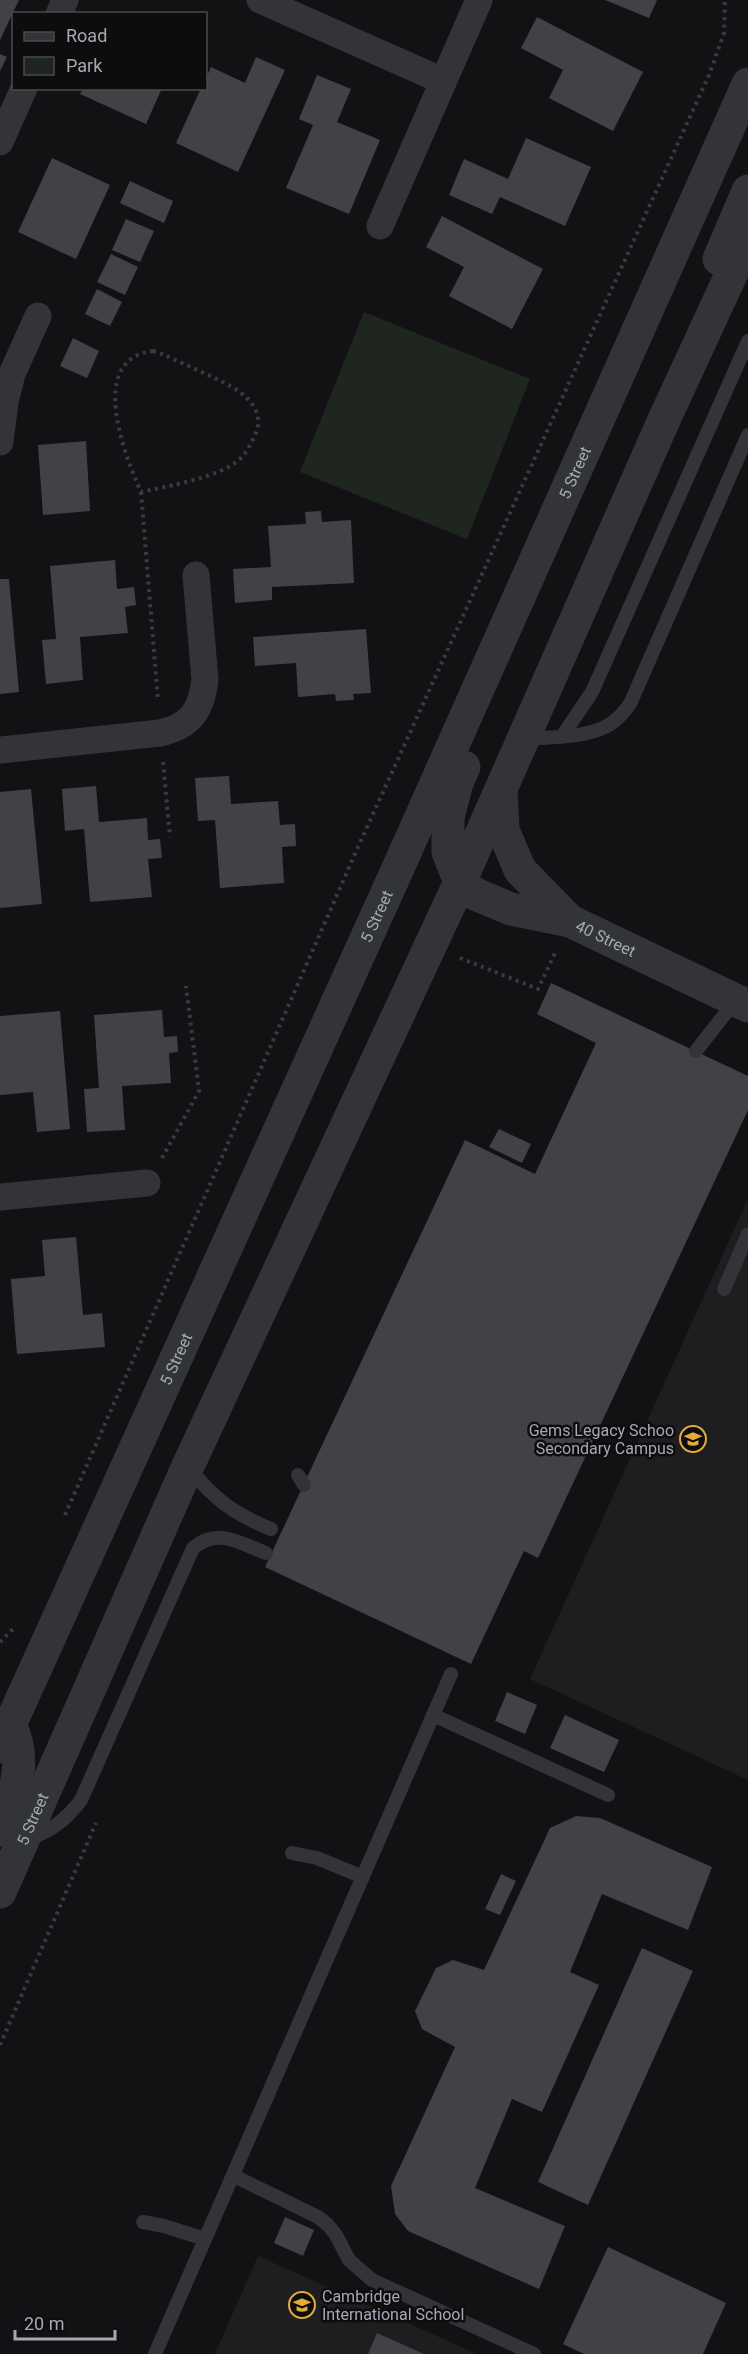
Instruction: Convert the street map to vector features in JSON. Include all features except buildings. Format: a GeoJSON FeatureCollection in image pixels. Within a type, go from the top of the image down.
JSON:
{"type":"FeatureCollection","features":[{"type":"Feature","properties":{"kind":"street"},"geometry":{"type":"LineString","coordinates":[[260,0],[443,81]]}},
{"type":"Feature","properties":{"kind":"street"},"geometry":{"type":"LineString","coordinates":[[380,226],[479,0]]}},
{"type":"Feature","properties":{"kind":"street","name":"5 Street"},"geometry":{"type":"LineString","coordinates":[[3,1730],[585,451],[748,84]]}},
{"type":"Feature","properties":{"kind":"street"},"geometry":{"type":"LineString","coordinates":[[0,142],[23,90]]}},
{"type":"Feature","properties":{"kind":"street"},"geometry":{"type":"LineString","coordinates":[[663,422],[689,331],[748,191]]}},
{"type":"Feature","properties":{"kind":"street","name":"5 Street"},"geometry":{"type":"LineString","coordinates":[[0,1892],[11,1836],[188,1466],[460,882],[663,422],[748,238]]}},
{"type":"Feature","properties":{"kind":"street"},"geometry":{"type":"LineString","coordinates":[[0,441],[5,402],[12,374],[38,316]]}},
{"type":"Feature","properties":{"kind":"street"},"geometry":{"type":"LineString","coordinates":[[460,882],[448,852],[448,817],[457,783],[576,515],[583,483],[585,451]]}},
{"type":"Feature","properties":{"kind":"street"},"geometry":{"type":"LineString","coordinates":[[0,750],[160,734],[174,730],[187,722],[197,711],[203,696],[205,681],[196,575]]}},
{"type":"Feature","properties":{"kind":"street"},"geometry":{"type":"LineString","coordinates":[[501,787],[503,830],[520,870],[570,921]]}},
{"type":"Feature","properties":{"kind":"street","name":"40 Street"},"geometry":{"type":"LineString","coordinates":[[460,882],[476,894],[511,909],[570,921],[742,1003]]}},
{"type":"Feature","properties":{"kind":"street"},"geometry":{"type":"LineString","coordinates":[[0,1197],[147,1184]]}},
{"type":"Feature","properties":{"kind":"street"},"geometry":{"type":"LineString","coordinates":[[3,1730],[15,1736],[19,1762],[11,1836]]}},
{"type":"Feature","properties":{"kind":"lane"},"geometry":{"type":"LineString","coordinates":[[563,735],[592,692],[748,341]]}},
{"type":"Feature","properties":{"kind":"lane"},"geometry":{"type":"LineString","coordinates":[[523,739],[606,727],[630,704],[748,435]]}},
{"type":"Feature","properties":{"kind":"lane"},"geometry":{"type":"LineString","coordinates":[[696,1051],[742,1003]]}},
{"type":"Feature","properties":{"kind":"lane"},"geometry":{"type":"LineString","coordinates":[[724,1289],[748,1234]]}},
{"type":"Feature","properties":{"kind":"lane"},"geometry":{"type":"LineString","coordinates":[[188,1466],[203,1486],[223,1504],[244,1518],[271,1529]]}},
{"type":"Feature","properties":{"kind":"lane"},"geometry":{"type":"LineString","coordinates":[[11,1836],[56,1827],[70,1815],[81,1800],[193,1548],[204,1539],[218,1536],[266,1553]]}},
{"type":"Feature","properties":{"kind":"lane"},"geometry":{"type":"LineString","coordinates":[[155,2354],[451,1674]]}},
{"type":"Feature","properties":{"kind":"lane"},"geometry":{"type":"LineString","coordinates":[[433,1715],[608,1795]]}},
{"type":"Feature","properties":{"kind":"lane"},"geometry":{"type":"LineString","coordinates":[[292,1853],[325,1861],[363,1877]]}},
{"type":"Feature","properties":{"kind":"lane"},"geometry":{"type":"LineString","coordinates":[[234,2176],[318,2217],[328,2225],[349,2260],[372,2280],[534,2354]]}},
{"type":"Feature","properties":{"kind":"lane"},"geometry":{"type":"LineString","coordinates":[[143,2222],[165,2226],[205,2240]]}},
{"type":"Feature","properties":{"kind":"path"},"geometry":{"type":"LineString","coordinates":[[64,1516],[358,848],[709,75],[724,33],[725,0]]}},
{"type":"Feature","properties":{"kind":"path"},"geometry":{"type":"LineString","coordinates":[[141,492],[221,471],[240,459],[248,450],[258,430],[259,419],[256,408],[246,396],[153,351],[140,352],[129,359],[121,370],[115,406],[121,441],[141,492],[170,837]]}},
{"type":"Feature","properties":{"kind":"path"},"geometry":{"type":"LineString","coordinates":[[147,1184],[199,1091],[186,986]]}},
{"type":"Feature","properties":{"kind":"path"},"geometry":{"type":"LineString","coordinates":[[0,1642],[16,1626]]}},
{"type":"Feature","properties":{"kind":"shaded area","name":"Gems Legacy Schoo Secondary Campus"},"geometry":{"type":"Polygon","coordinates":[[[748,1199],[748,1780],[530,1679],[748,1199]]]}},
{"type":"Feature","properties":{"kind":"shaded area","name":"Cambridge International School"},"geometry":{"type":"Polygon","coordinates":[[[258,2256],[477,2354],[215,2354],[258,2256]]]}},
{"type":"Feature","properties":{"kind":"green space"},"geometry":{"type":"Polygon","coordinates":[[[364,312],[530,379],[467,539],[300,472],[364,312]]]}},
{"type":"Feature","properties":{"kind":"place","name":"Gems Legacy Schoo Secondary Campus"},"geometry":{"type":"Point","coordinates":[693,1439]}},
{"type":"Feature","properties":{"kind":"place","name":"Cambridge International School"},"geometry":{"type":"Point","coordinates":[302,2305]}}]}
